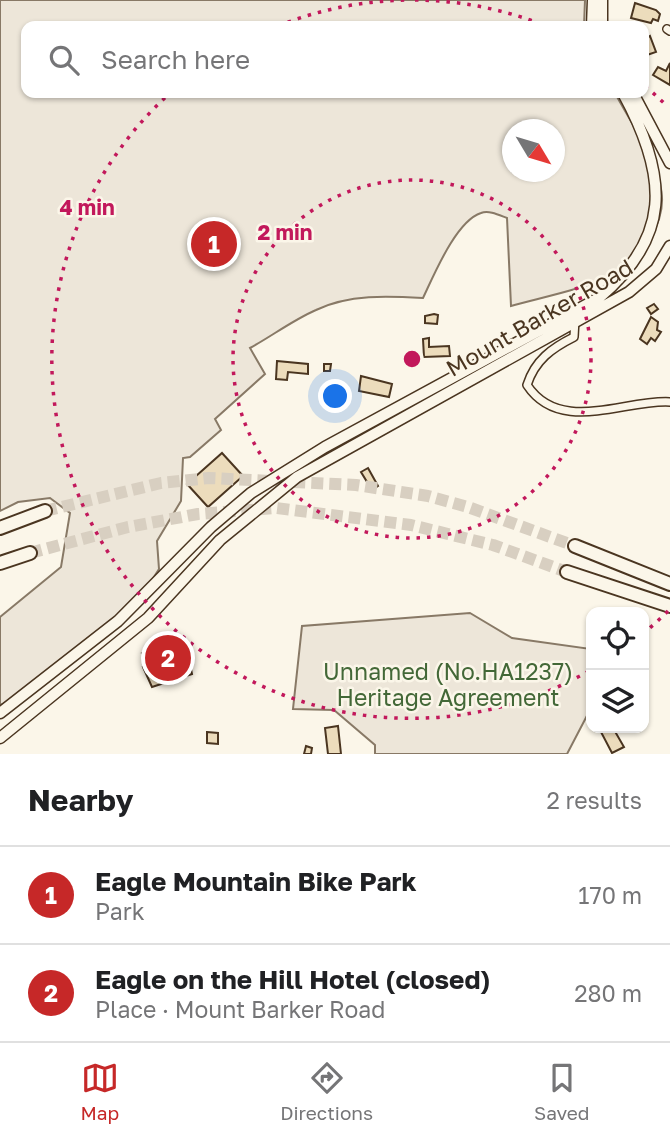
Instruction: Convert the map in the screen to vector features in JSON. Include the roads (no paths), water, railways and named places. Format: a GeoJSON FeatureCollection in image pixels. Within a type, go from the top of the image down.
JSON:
{"type":"FeatureCollection","features":[{"type":"Feature","properties":{"kind":"highway"},"geometry":{"type":"LineString","coordinates":[[0,528],[46,511]]}},
{"type":"Feature","properties":{"kind":"highway"},"geometry":{"type":"LineString","coordinates":[[575,546],[670,584]]}},
{"type":"Feature","properties":{"kind":"highway"},"geometry":{"type":"LineString","coordinates":[[0,563],[30,553]]}},
{"type":"Feature","properties":{"kind":"highway"},"geometry":{"type":"LineString","coordinates":[[567,572],[670,606]]}},
{"type":"Feature","properties":{"kind":"main road"},"geometry":{"type":"LineString","coordinates":[[592,21],[593,0]]}},
{"type":"Feature","properties":{"kind":"main road"},"geometry":{"type":"LineString","coordinates":[[602,0],[602,21]]}},
{"type":"Feature","properties":{"kind":"main road"},"geometry":{"type":"LineString","coordinates":[[627,98],[655,150],[667,181]]}},
{"type":"Feature","properties":{"kind":"main road"},"geometry":{"type":"LineString","coordinates":[[636,98],[666,149],[670,163]]}},
{"type":"Feature","properties":{"kind":"main road","name":"Mount Barker Road"},"geometry":{"type":"LineString","coordinates":[[0,738],[148,618],[220,540],[271,495],[325,459],[574,316],[637,273],[667,240]]}},
{"type":"Feature","properties":{"kind":"main road","name":"Mount Barker Road"},"geometry":{"type":"LineString","coordinates":[[0,713],[93,642],[138,602],[211,527],[264,485],[325,447],[574,316]]}},
{"type":"Feature","properties":{"kind":"main road"},"geometry":{"type":"LineString","coordinates":[[264,485],[271,495]]}},
{"type":"Feature","properties":{"kind":"main road"},"geometry":{"type":"LineString","coordinates":[[93,642],[104,656]]}},
{"type":"Feature","properties":{"kind":"street"},"geometry":{"type":"LineString","coordinates":[[574,316],[574,337],[544,355],[529,377],[527,385],[533,395],[557,406],[592,413],[641,403],[670,402]]}},
{"type":"Feature","properties":{"kind":"tunnel"},"geometry":{"type":"LineString","coordinates":[[45,511],[161,483],[209,478],[356,485],[428,496],[468,507],[575,546]]}},
{"type":"Feature","properties":{"kind":"tunnel"},"geometry":{"type":"LineString","coordinates":[[30,553],[128,527],[198,514],[276,508],[411,525],[493,545],[567,572]]}},
{"type":"Feature","properties":{"kind":"place","name":"Eagle Mountain Bike Park"},"geometry":{"type":"Point","coordinates":[214,244]}},
{"type":"Feature","properties":{"kind":"place","name":"Eagle on the Hill Hotel (closed)"},"geometry":{"type":"Point","coordinates":[168,658]}},
{"type":"Feature","properties":{"kind":"park label","name":"Unnamed (No.HA1237) Heritage Agreement"},"geometry":{"type":"Point","coordinates":[448,684]}}]}
